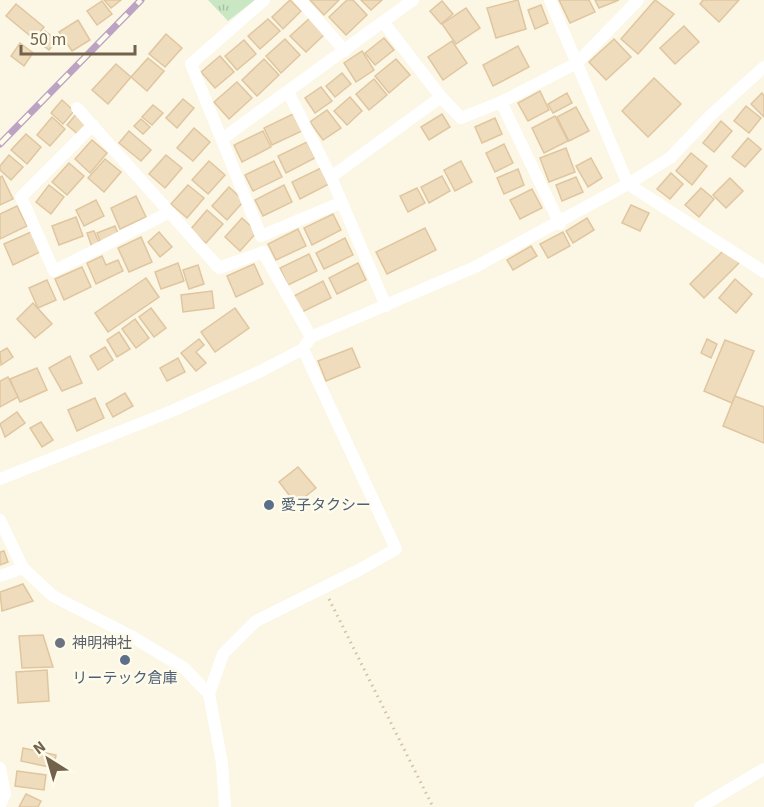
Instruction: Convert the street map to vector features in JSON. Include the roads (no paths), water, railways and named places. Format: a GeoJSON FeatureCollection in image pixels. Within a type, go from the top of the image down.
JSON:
{"type":"FeatureCollection","features":[{"type":"Feature","properties":{"kind":"street"},"geometry":{"type":"LineString","coordinates":[[264,0],[190,63],[261,236],[340,203]]}},
{"type":"Feature","properties":{"kind":"street"},"geometry":{"type":"LineString","coordinates":[[300,0],[345,51]]}},
{"type":"Feature","properties":{"kind":"street"},"geometry":{"type":"LineString","coordinates":[[222,139],[413,0]]}},
{"type":"Feature","properties":{"kind":"street"},"geometry":{"type":"LineString","coordinates":[[550,0],[628,184],[764,272]]}},
{"type":"Feature","properties":{"kind":"street"},"geometry":{"type":"LineString","coordinates":[[384,23],[441,97],[461,118],[501,102],[577,63],[638,0]]}},
{"type":"Feature","properties":{"kind":"street"},"geometry":{"type":"LineString","coordinates":[[0,479],[172,411],[303,349],[311,337],[475,267],[560,224],[670,158],[711,115],[764,67]]}},
{"type":"Feature","properties":{"kind":"street"},"geometry":{"type":"LineString","coordinates":[[288,92],[331,177],[340,203],[386,306]]}},
{"type":"Feature","properties":{"kind":"street"},"geometry":{"type":"LineString","coordinates":[[331,177],[441,97]]}},
{"type":"Feature","properties":{"kind":"street"},"geometry":{"type":"LineString","coordinates":[[501,102],[560,224]]}},
{"type":"Feature","properties":{"kind":"street"},"geometry":{"type":"LineString","coordinates":[[77,108],[219,268],[263,252],[311,337]]}},
{"type":"Feature","properties":{"kind":"street"},"geometry":{"type":"LineString","coordinates":[[93,125],[21,197],[54,271],[168,213]]}},
{"type":"Feature","properties":{"kind":"street"},"geometry":{"type":"LineString","coordinates":[[225,807],[222,763],[209,694],[223,654],[256,621],[396,549],[303,349]]}},
{"type":"Feature","properties":{"kind":"street"},"geometry":{"type":"LineString","coordinates":[[0,520],[23,568],[53,596],[131,636],[184,668],[209,694]]}},
{"type":"Feature","properties":{"kind":"street"},"geometry":{"type":"LineString","coordinates":[[0,576],[23,568]]}},
{"type":"Feature","properties":{"kind":"street"},"geometry":{"type":"LineString","coordinates":[[0,768],[5,794],[0,805]]}},
{"type":"Feature","properties":{"kind":"street"},"geometry":{"type":"LineString","coordinates":[[700,807],[764,769]]}},
{"type":"Feature","properties":{"kind":"railway"},"geometry":{"type":"LineString","coordinates":[[0,144],[141,0]]}},
{"type":"Feature","properties":{"kind":"place","name":"愛子タクシー"},"geometry":{"type":"Point","coordinates":[269,505]}},
{"type":"Feature","properties":{"kind":"place","name":"神明神社"},"geometry":{"type":"Point","coordinates":[60,643]}},
{"type":"Feature","properties":{"kind":"place","name":"リーテック倉庫"},"geometry":{"type":"Point","coordinates":[125,660]}}]}
